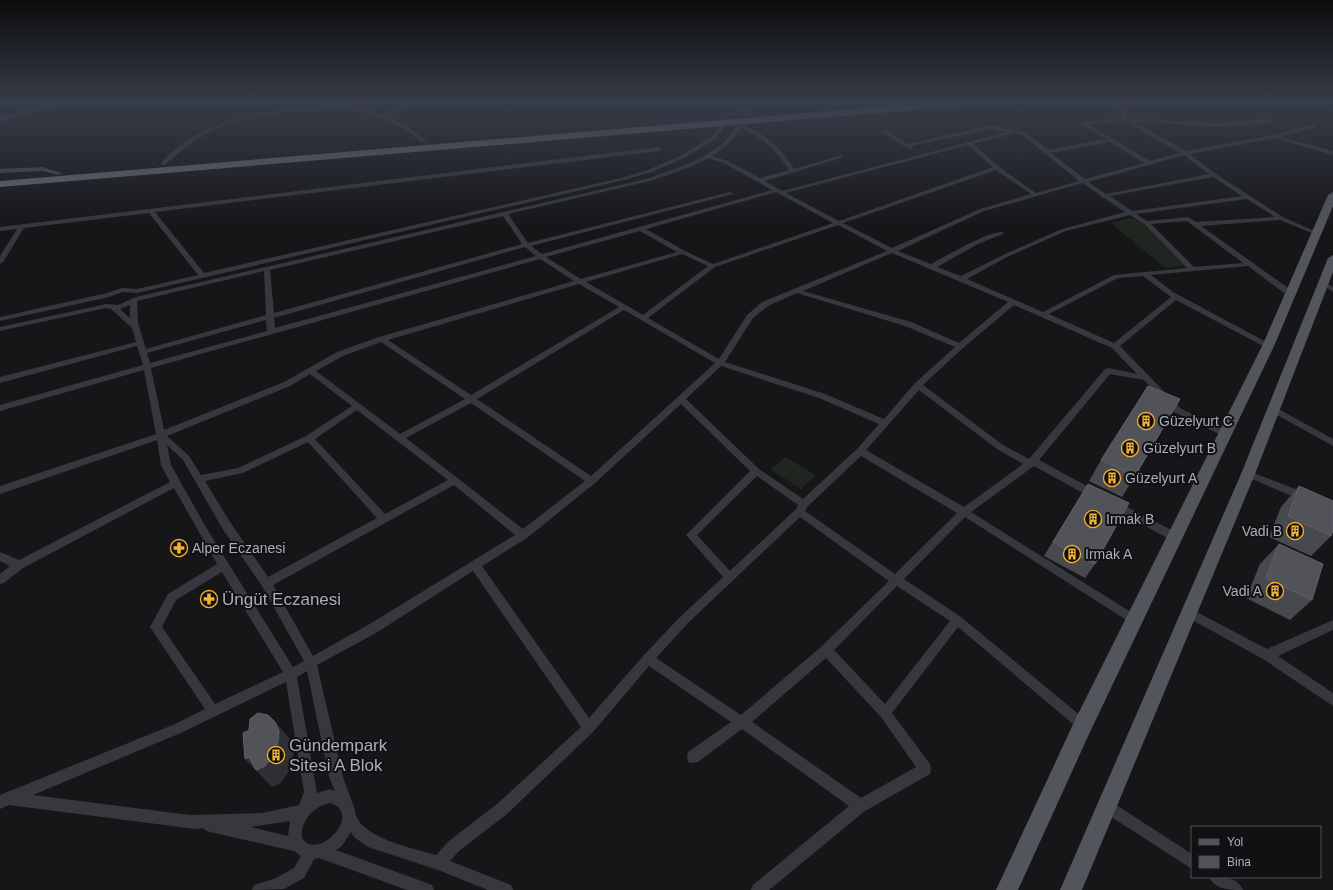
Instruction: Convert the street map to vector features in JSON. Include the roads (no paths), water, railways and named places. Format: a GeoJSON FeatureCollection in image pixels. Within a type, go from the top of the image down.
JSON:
{"type":"FeatureCollection","features":[{"type":"Feature","properties":{"kind":"highway"},"geometry":{"type":"LineString","coordinates":[[0,177],[384,145]]}},
{"type":"Feature","properties":{"kind":"highway"},"geometry":{"type":"LineString","coordinates":[[0,185],[41,180],[473,145]]}},
{"type":"Feature","properties":{"kind":"main road"},"geometry":{"type":"LineString","coordinates":[[1007,890],[1083,725],[1268,345],[1333,194]]}},
{"type":"Feature","properties":{"kind":"main road"},"geometry":{"type":"LineString","coordinates":[[1071,890],[1248,474],[1273,410],[1328,286],[1333,258]]}},
{"type":"Feature","properties":{"kind":"street"},"geometry":{"type":"LineString","coordinates":[[163,164],[186,145]]}},
{"type":"Feature","properties":{"kind":"street"},"geometry":{"type":"LineString","coordinates":[[0,319],[109,296],[122,290],[137,291],[622,179],[682,157],[703,145]]}},
{"type":"Feature","properties":{"kind":"street"},"geometry":{"type":"LineString","coordinates":[[0,329],[110,306],[648,180],[682,168],[707,156],[722,145]]}},
{"type":"Feature","properties":{"kind":"street"},"geometry":{"type":"LineString","coordinates":[[770,145],[784,157],[792,171]]}},
{"type":"Feature","properties":{"kind":"street"},"geometry":{"type":"LineString","coordinates":[[906,146],[913,145]]}},
{"type":"Feature","properties":{"kind":"street"},"geometry":{"type":"LineString","coordinates":[[0,408],[643,229],[963,145]]}},
{"type":"Feature","properties":{"kind":"street"},"geometry":{"type":"LineString","coordinates":[[971,145],[997,168],[1034,194]]}},
{"type":"Feature","properties":{"kind":"street"},"geometry":{"type":"LineString","coordinates":[[1038,145],[1103,196],[1146,223],[1192,269]]}},
{"type":"Feature","properties":{"kind":"street"},"geometry":{"type":"LineString","coordinates":[[1047,152],[1087,145]]}},
{"type":"Feature","properties":{"kind":"street"},"geometry":{"type":"LineString","coordinates":[[1118,145],[1149,163]]}},
{"type":"Feature","properties":{"kind":"street"},"geometry":{"type":"LineString","coordinates":[[1170,145],[1185,153],[1246,197],[1281,218],[1316,233]]}},
{"type":"Feature","properties":{"kind":"street"},"geometry":{"type":"LineString","coordinates":[[5,800],[179,728],[291,674],[372,629],[523,535],[592,481],[682,399],[720,362],[750,317],[765,304],[892,252],[982,210],[1034,194],[1185,153],[1229,145]]}},
{"type":"Feature","properties":{"kind":"street"},"geometry":{"type":"LineString","coordinates":[[1303,145],[1333,153]]}},
{"type":"Feature","properties":{"kind":"street"},"geometry":{"type":"LineString","coordinates":[[906,146],[921,155]]}},
{"type":"Feature","properties":{"kind":"street"},"geometry":{"type":"LineString","coordinates":[[0,229],[659,149]]}},
{"type":"Feature","properties":{"kind":"street"},"geometry":{"type":"LineString","coordinates":[[707,156],[726,162],[892,252],[931,266],[1115,346],[1177,410],[1224,433]]}},
{"type":"Feature","properties":{"kind":"street"},"geometry":{"type":"LineString","coordinates":[[760,180],[841,156]]}},
{"type":"Feature","properties":{"kind":"street"},"geometry":{"type":"LineString","coordinates":[[665,164],[677,164],[682,168]]}},
{"type":"Feature","properties":{"kind":"street"},"geometry":{"type":"LineString","coordinates":[[643,318],[713,266],[997,168]]}},
{"type":"Feature","properties":{"kind":"street"},"geometry":{"type":"LineString","coordinates":[[0,171],[42,169],[58,173]]}},
{"type":"Feature","properties":{"kind":"street"},"geometry":{"type":"LineString","coordinates":[[1103,196],[1214,175]]}},
{"type":"Feature","properties":{"kind":"street"},"geometry":{"type":"LineString","coordinates":[[0,380],[270,316],[526,245],[730,194]]}},
{"type":"Feature","properties":{"kind":"street"},"geometry":{"type":"LineString","coordinates":[[961,279],[1005,256],[1064,230],[1128,213],[1246,197]]}},
{"type":"Feature","properties":{"kind":"street"},"geometry":{"type":"LineString","coordinates":[[151,211],[202,275]]}},
{"type":"Feature","properties":{"kind":"street"},"geometry":{"type":"LineString","coordinates":[[505,214],[526,245],[542,257],[579,281],[720,362],[822,396],[886,423]]}},
{"type":"Feature","properties":{"kind":"street"},"geometry":{"type":"LineString","coordinates":[[1196,224],[1281,218]]}},
{"type":"Feature","properties":{"kind":"street"},"geometry":{"type":"LineString","coordinates":[[1146,223],[1188,219],[1291,294]]}},
{"type":"Feature","properties":{"kind":"street"},"geometry":{"type":"LineString","coordinates":[[626,220],[683,252],[713,266]]}},
{"type":"Feature","properties":{"kind":"street"},"geometry":{"type":"LineString","coordinates":[[0,262],[21,227]]}},
{"type":"Feature","properties":{"kind":"street"},"geometry":{"type":"LineString","coordinates":[[931,266],[976,243],[1001,233]]}},
{"type":"Feature","properties":{"kind":"street"},"geometry":{"type":"LineString","coordinates":[[0,490],[160,435],[287,384],[340,354],[382,339],[683,252]]}},
{"type":"Feature","properties":{"kind":"street"},"geometry":{"type":"LineString","coordinates":[[1042,315],[1116,276],[1250,264]]}},
{"type":"Feature","properties":{"kind":"street"},"geometry":{"type":"LineString","coordinates":[[267,269],[271,332]]}},
{"type":"Feature","properties":{"kind":"street"},"geometry":{"type":"LineString","coordinates":[[1144,273],[1176,297],[1268,345]]}},
{"type":"Feature","properties":{"kind":"street"},"geometry":{"type":"LineString","coordinates":[[137,291],[139,294],[134,300],[136,328],[147,366],[166,465],[224,565],[291,674],[311,792],[304,810],[294,828],[294,838],[298,845],[303,849],[428,890]]}},
{"type":"Feature","properties":{"kind":"street"},"geometry":{"type":"LineString","coordinates":[[797,291],[908,324],[960,346]]}},
{"type":"Feature","properties":{"kind":"street"},"geometry":{"type":"LineString","coordinates":[[109,296],[103,302],[136,328]]}},
{"type":"Feature","properties":{"kind":"street"},"geometry":{"type":"LineString","coordinates":[[1115,346],[1176,297]]}},
{"type":"Feature","properties":{"kind":"street"},"geometry":{"type":"LineString","coordinates":[[438,863],[454,846],[502,809],[589,728],[648,659],[684,620],[860,451],[918,386],[960,346],[1012,302]]}},
{"type":"Feature","properties":{"kind":"street"},"geometry":{"type":"LineString","coordinates":[[400,438],[472,400],[625,307]]}},
{"type":"Feature","properties":{"kind":"street"},"geometry":{"type":"LineString","coordinates":[[382,339],[592,481]]}},
{"type":"Feature","properties":{"kind":"street"},"geometry":{"type":"LineString","coordinates":[[310,370],[455,480],[523,535]]}},
{"type":"Feature","properties":{"kind":"street"},"geometry":{"type":"LineString","coordinates":[[693,757],[742,722],[826,650],[964,512],[1031,462],[1108,371],[1145,378]]}},
{"type":"Feature","properties":{"kind":"street"},"geometry":{"type":"LineString","coordinates":[[918,386],[1000,447],[1175,537]]}},
{"type":"Feature","properties":{"kind":"street"},"geometry":{"type":"LineString","coordinates":[[682,399],[756,471],[801,508],[896,580],[957,620],[1083,725]]}},
{"type":"Feature","properties":{"kind":"street"},"geometry":{"type":"LineString","coordinates":[[198,479],[240,470],[308,438],[358,406]]}},
{"type":"Feature","properties":{"kind":"street"},"geometry":{"type":"LineString","coordinates":[[1273,410],[1333,443]]}},
{"type":"Feature","properties":{"kind":"street"},"geometry":{"type":"LineString","coordinates":[[160,435],[186,458],[226,525],[266,584],[311,663],[336,777],[348,809],[349,817],[347,826],[336,842],[314,852],[299,873],[279,884],[259,890]]}},
{"type":"Feature","properties":{"kind":"street"},"geometry":{"type":"LineString","coordinates":[[308,438],[384,519]]}},
{"type":"Feature","properties":{"kind":"street"},"geometry":{"type":"LineString","coordinates":[[860,451],[964,512],[1135,620]]}},
{"type":"Feature","properties":{"kind":"street"},"geometry":{"type":"LineString","coordinates":[[729,578],[691,536],[756,471]]}},
{"type":"Feature","properties":{"kind":"street"},"geometry":{"type":"LineString","coordinates":[[1248,474],[1295,493],[1315,506]]}},
{"type":"Feature","properties":{"kind":"street"},"geometry":{"type":"LineString","coordinates":[[266,584],[455,480]]}},
{"type":"Feature","properties":{"kind":"street"},"geometry":{"type":"LineString","coordinates":[[0,580],[19,565],[176,483]]}},
{"type":"Feature","properties":{"kind":"street"},"geometry":{"type":"LineString","coordinates":[[0,556],[19,565]]}},
{"type":"Feature","properties":{"kind":"street"},"geometry":{"type":"LineString","coordinates":[[213,712],[156,627],[172,596],[224,565]]}},
{"type":"Feature","properties":{"kind":"street"},"geometry":{"type":"LineString","coordinates":[[476,565],[589,728]]}},
{"type":"Feature","properties":{"kind":"street"},"geometry":{"type":"LineString","coordinates":[[1189,613],[1267,655],[1333,700]]}},
{"type":"Feature","properties":{"kind":"street"},"geometry":{"type":"LineString","coordinates":[[885,713],[957,620]]}},
{"type":"Feature","properties":{"kind":"street"},"geometry":{"type":"LineString","coordinates":[[1267,655],[1333,625]]}},
{"type":"Feature","properties":{"kind":"street"},"geometry":{"type":"LineString","coordinates":[[758,890],[860,806],[925,769],[885,713],[826,650]]}},
{"type":"Feature","properties":{"kind":"street"},"geometry":{"type":"LineString","coordinates":[[648,659],[742,722],[860,806]]}},
{"type":"Feature","properties":{"kind":"street"},"geometry":{"type":"LineString","coordinates":[[5,800],[191,821],[248,822],[286,817],[304,810],[321,798],[330,796],[345,802]]}},
{"type":"Feature","properties":{"kind":"street"},"geometry":{"type":"LineString","coordinates":[[1107,806],[1191,861]]}},
{"type":"Feature","properties":{"kind":"street"},"geometry":{"type":"LineString","coordinates":[[349,817],[359,832],[373,842],[438,863],[506,890]]}},
{"type":"Feature","properties":{"kind":"street"},"geometry":{"type":"LineString","coordinates":[[191,821],[298,845]]}},
{"type":"Feature","properties":{"kind":"street"},"geometry":{"type":"LineString","coordinates":[[1218,878],[1236,890]]}},
{"type":"Feature","properties":{"kind":"place","name":"Güzelyurt C"},"geometry":{"type":"Point","coordinates":[1146,421]}},
{"type":"Feature","properties":{"kind":"place","name":"Güzelyurt B"},"geometry":{"type":"Point","coordinates":[1130,448]}},
{"type":"Feature","properties":{"kind":"place","name":"Güzelyurt A"},"geometry":{"type":"Point","coordinates":[1112,478]}},
{"type":"Feature","properties":{"kind":"place","name":"Irmak B"},"geometry":{"type":"Point","coordinates":[1093,519]}},
{"type":"Feature","properties":{"kind":"place","name":"Vadi B"},"geometry":{"type":"Point","coordinates":[1295,531]}},
{"type":"Feature","properties":{"kind":"place","name":"Alper Eczanesi"},"geometry":{"type":"Point","coordinates":[179,548]}},
{"type":"Feature","properties":{"kind":"place","name":"Irmak A"},"geometry":{"type":"Point","coordinates":[1072,554]}},
{"type":"Feature","properties":{"kind":"place","name":"Vadi A"},"geometry":{"type":"Point","coordinates":[1275,591]}},
{"type":"Feature","properties":{"kind":"place","name":"Üngüt Eczanesi"},"geometry":{"type":"Point","coordinates":[209,599]}},
{"type":"Feature","properties":{"kind":"place","name":"Gündempark Sitesi A Blok"},"geometry":{"type":"Point","coordinates":[276,755]}}]}
